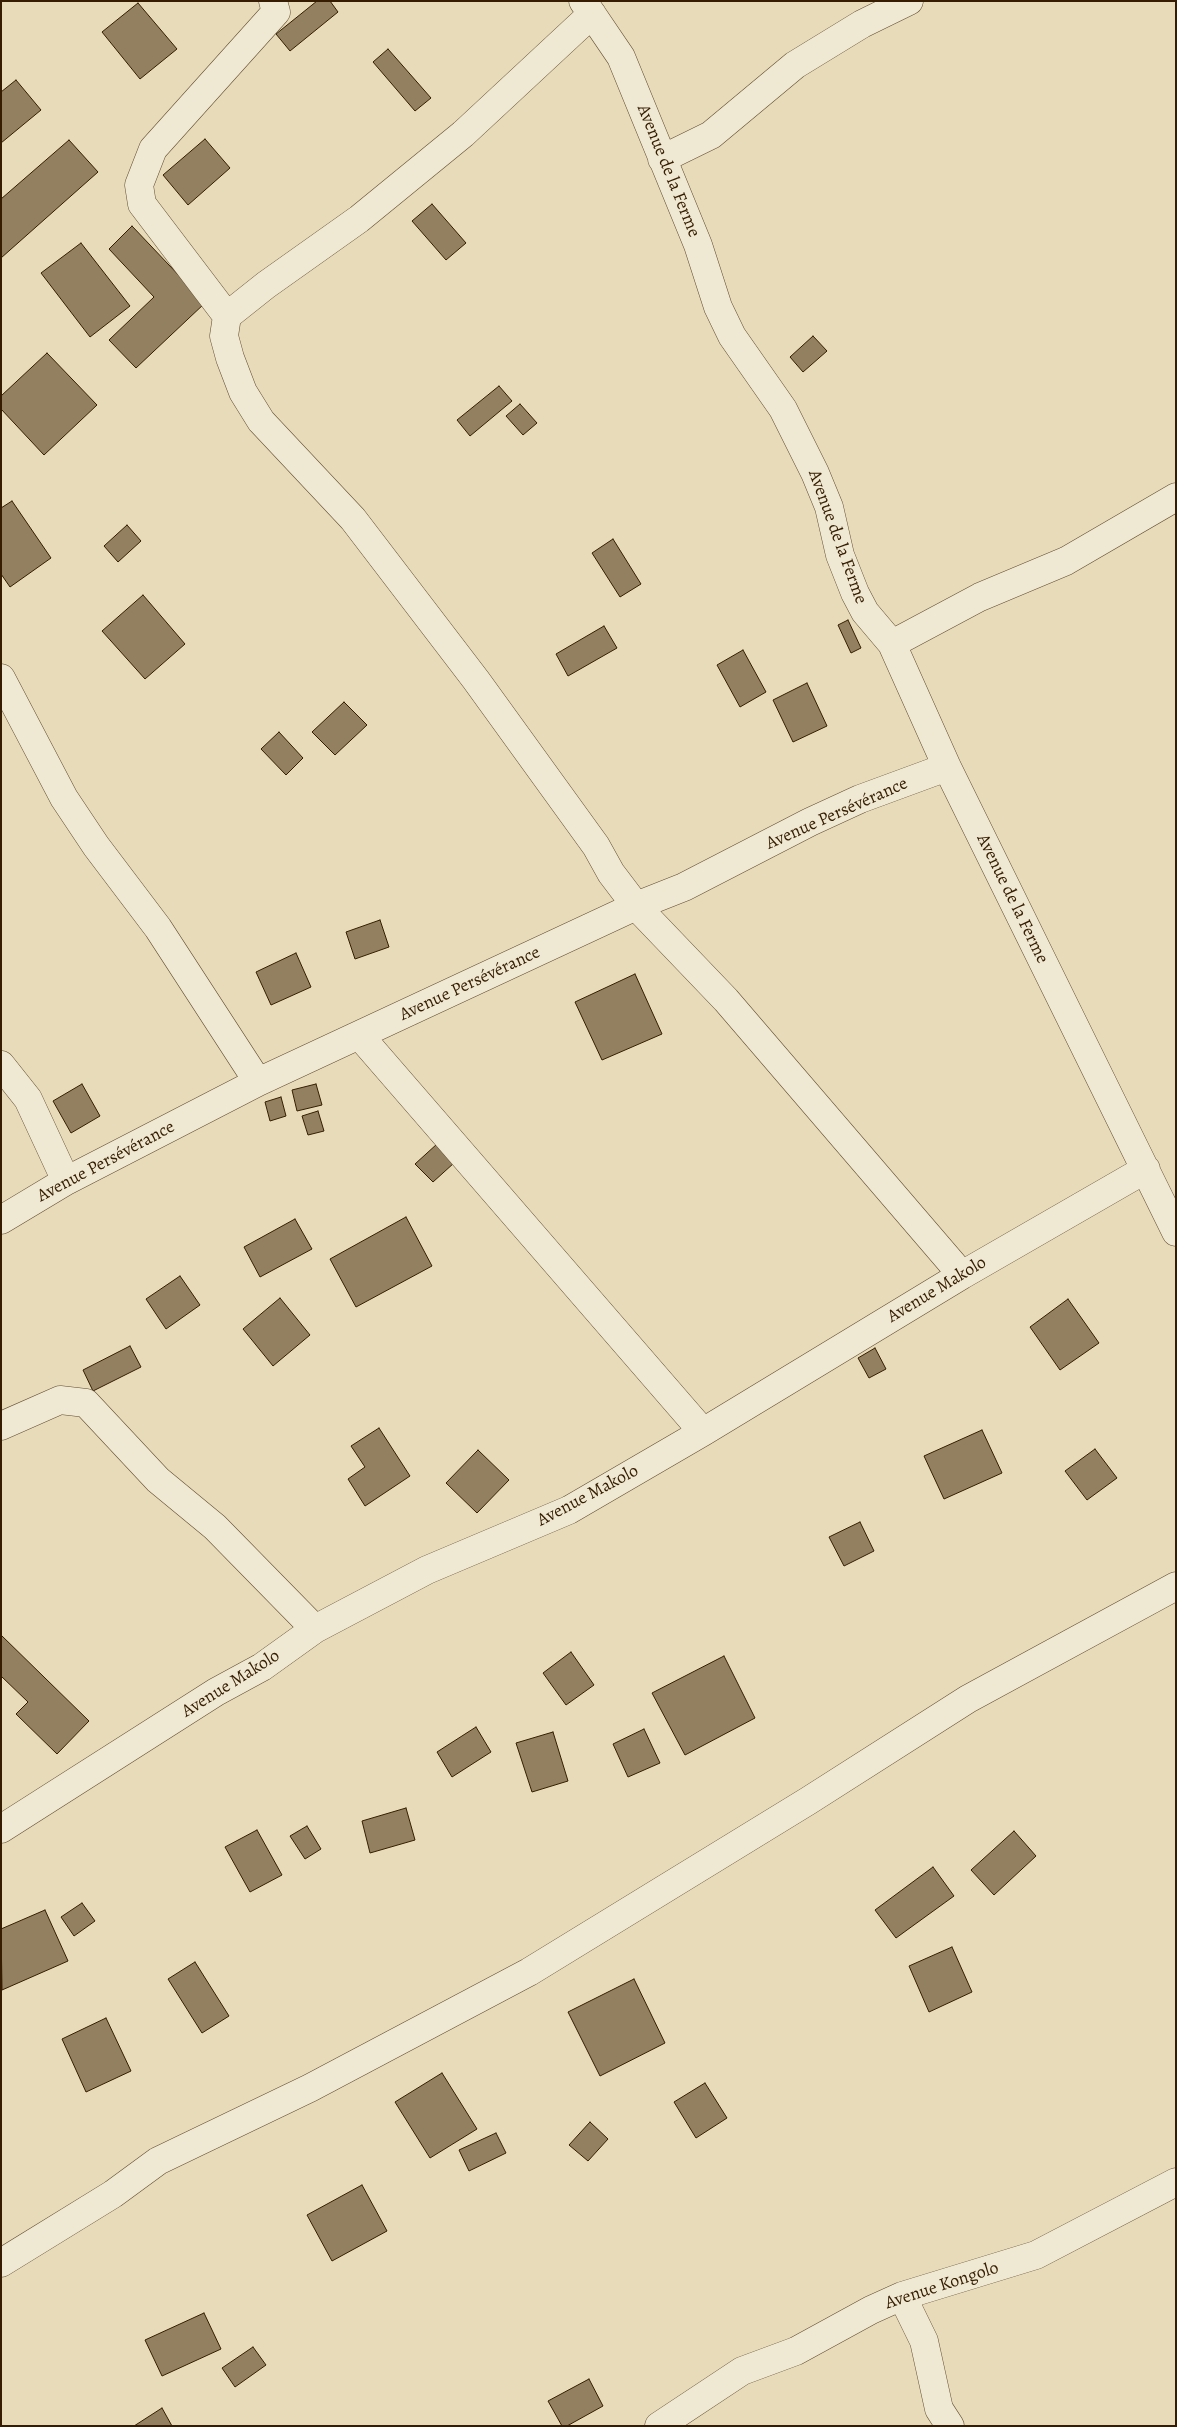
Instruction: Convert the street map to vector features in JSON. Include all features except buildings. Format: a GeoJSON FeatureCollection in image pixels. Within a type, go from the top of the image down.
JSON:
{"type":"FeatureCollection","features":[{"type":"Feature","properties":{"kind":"street"},"geometry":{"type":"LineString","coordinates":[[227,316],[142,204],[139,186],[153,149],[276,12],[273,1]]}},
{"type":"Feature","properties":{"kind":"street"},"geometry":{"type":"LineString","coordinates":[[662,159],[712,134],[795,65],[862,24],[909,1]]}},
{"type":"Feature","properties":{"kind":"street"},"geometry":{"type":"LineString","coordinates":[[588,8],[455,140],[359,219],[266,285],[227,316],[224,336],[230,358],[243,392],[261,421],[353,519],[476,680],[596,846],[611,873],[636,906],[726,1000],[962,1275]]}},
{"type":"Feature","properties":{"kind":"street","name":"Avenue de la Ferme"},"geometry":{"type":"LineString","coordinates":[[588,8],[621,57],[698,245],[718,307],[728,328],[783,409],[815,472],[829,507],[840,555],[855,593],[865,612],[892,644],[947,767],[1176,1232]]}},
{"type":"Feature","properties":{"kind":"street"},"geometry":{"type":"LineString","coordinates":[[892,644],[980,597],[1066,561],[1176,497]]}},
{"type":"Feature","properties":{"kind":"street"},"geometry":{"type":"LineString","coordinates":[[1,678],[64,798],[96,846],[158,928],[258,1082]]}},
{"type":"Feature","properties":{"kind":"street","name":"Avenue Persévérance"},"geometry":{"type":"LineString","coordinates":[[1,1220],[66,1181],[258,1082],[636,906],[684,888],[810,822],[860,799],[947,767]]}},
{"type":"Feature","properties":{"kind":"street"},"geometry":{"type":"LineString","coordinates":[[360,1036],[703,1432]]}},
{"type":"Feature","properties":{"kind":"street"},"geometry":{"type":"LineString","coordinates":[[1,1065],[28,1099],[66,1181]]}},
{"type":"Feature","properties":{"kind":"street","name":"Avenue Makolo"},"geometry":{"type":"LineString","coordinates":[[1,1829],[216,1692],[262,1667],[315,1629],[426,1570],[569,1510],[703,1432],[962,1275],[1146,1169]]}},
{"type":"Feature","properties":{"kind":"street"},"geometry":{"type":"LineString","coordinates":[[1,1426],[60,1400],[86,1402],[158,1480],[215,1527],[315,1629]]}},
{"type":"Feature","properties":{"kind":"street"},"geometry":{"type":"LineString","coordinates":[[1,2262],[113,2194],[158,2161],[310,2088],[529,1972],[808,1801],[968,1699],[1176,1586]]}},
{"type":"Feature","properties":{"kind":"street","name":"Avenue Kongolo"},"geometry":{"type":"LineString","coordinates":[[659,2426],[742,2371],[796,2351],[841,2325],[902,2296],[1036,2255],[1176,2182]]}},
{"type":"Feature","properties":{"kind":"street"},"geometry":{"type":"LineString","coordinates":[[902,2296],[924,2341],[939,2408],[950,2426]]}}]}
